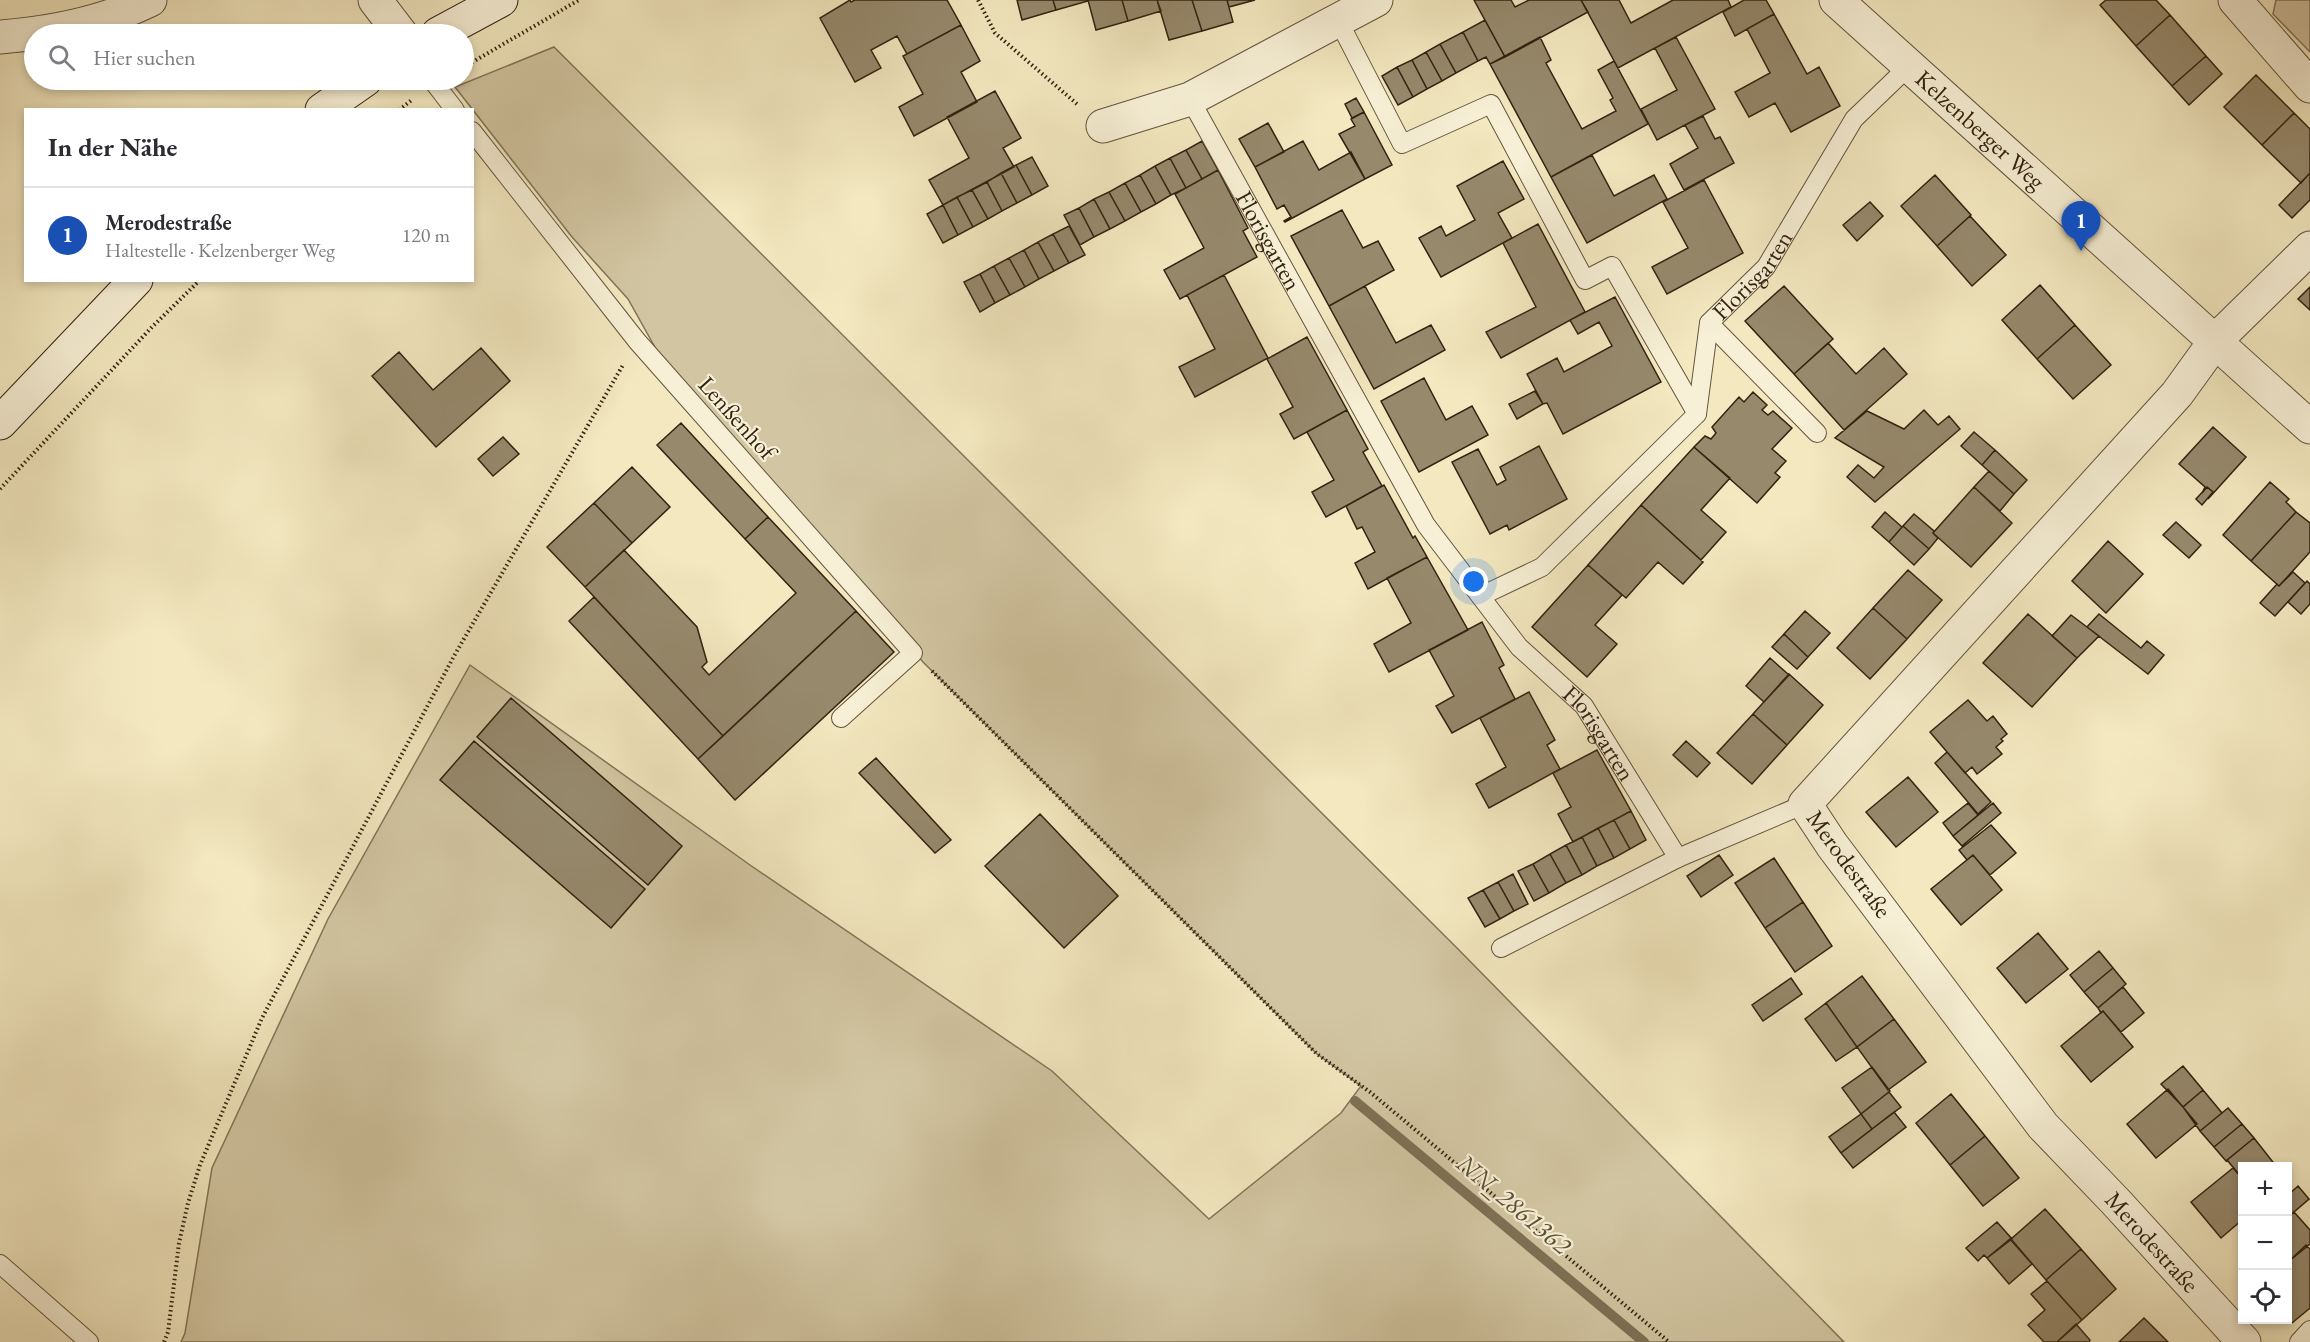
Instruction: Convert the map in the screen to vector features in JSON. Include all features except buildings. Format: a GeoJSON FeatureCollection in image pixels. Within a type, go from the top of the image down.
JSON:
{"type":"FeatureCollection","features":[{"type":"Feature","properties":{"kind":"street"},"geometry":{"type":"LineString","coordinates":[[83,24],[125,11],[150,0]]}},
{"type":"Feature","properties":{"kind":"street"},"geometry":{"type":"LineString","coordinates":[[375,0],[393,24]]}},
{"type":"Feature","properties":{"kind":"street"},"geometry":{"type":"LineString","coordinates":[[457,24],[501,0]]}},
{"type":"Feature","properties":{"kind":"street"},"geometry":{"type":"LineString","coordinates":[[1103,126],[1190,99],[1376,0]]}},
{"type":"Feature","properties":{"kind":"street","name":"Kelzenberger Weg"},"geometry":{"type":"LineString","coordinates":[[1836,0],[2310,427]]}},
{"type":"Feature","properties":{"kind":"street"},"geometry":{"type":"LineString","coordinates":[[2235,0],[2310,86]]}},
{"type":"Feature","properties":{"kind":"street"},"geometry":{"type":"LineString","coordinates":[[0,37],[24,35]]}},
{"type":"Feature","properties":{"kind":"street"},"geometry":{"type":"LineString","coordinates":[[325,108],[351,90]]}},
{"type":"Feature","properties":{"kind":"street","name":"Merodestraße"},"geometry":{"type":"LineString","coordinates":[[2244,1342],[2043,1126],[1832,845],[1805,804],[2177,394],[2216,340],[2310,248]]}},
{"type":"Feature","properties":{"kind":"street"},"geometry":{"type":"LineString","coordinates":[[0,423],[134,282]]}},
{"type":"Feature","properties":{"kind":"lane"},"geometry":{"type":"LineString","coordinates":[[1338,20],[1402,144],[1491,104],[1585,280],[1612,266],[1697,414],[1542,567],[1481,596]]}},
{"type":"Feature","properties":{"kind":"lane","name":"Florisgarten"},"geometry":{"type":"LineString","coordinates":[[1697,414],[1709,322],[1766,267],[1854,119],[1908,67]]}},
{"type":"Feature","properties":{"kind":"lane"},"geometry":{"type":"LineString","coordinates":[[440,90],[453,108]]}},
{"type":"Feature","properties":{"kind":"lane","name":"Florisgarten"},"geometry":{"type":"LineString","coordinates":[[1190,99],[1426,525],[1519,647],[1584,706],[1678,858]]}},
{"type":"Feature","properties":{"kind":"lane","name":"Lenßenhof"},"geometry":{"type":"LineString","coordinates":[[474,134],[637,341],[914,653]]}},
{"type":"Feature","properties":{"kind":"lane"},"geometry":{"type":"LineString","coordinates":[[1709,322],[1817,433]]}},
{"type":"Feature","properties":{"kind":"lane"},"geometry":{"type":"LineString","coordinates":[[841,718],[914,653]]}},
{"type":"Feature","properties":{"kind":"lane"},"geometry":{"type":"LineString","coordinates":[[1501,948],[1678,858],[1805,804]]}},
{"type":"Feature","properties":{"kind":"lane"},"geometry":{"type":"LineString","coordinates":[[0,1264],[88,1342]]}},
{"type":"Feature","properties":{"kind":"lane"},"geometry":{"type":"LineString","coordinates":[[2300,1342],[2310,1330]]}},
{"type":"Feature","properties":{"kind":"path"},"geometry":{"type":"LineString","coordinates":[[474,61],[579,0]]}},
{"type":"Feature","properties":{"kind":"path"},"geometry":{"type":"LineString","coordinates":[[978,0],[995,33],[1103,126]]}},
{"type":"Feature","properties":{"kind":"path"},"geometry":{"type":"LineString","coordinates":[[0,489],[123,357],[198,282]]}},
{"type":"Feature","properties":{"kind":"path"},"geometry":{"type":"LineString","coordinates":[[164,1342],[168,1332],[179,1243],[191,1193],[200,1165],[262,1018],[454,656],[637,341]]}},
{"type":"Feature","properties":{"kind":"path"},"geometry":{"type":"LineString","coordinates":[[914,653],[1317,1054],[1370,1092],[1669,1342]]}},
{"type":"Feature","properties":{"kind":"shaded area"},"geometry":{"type":"Polygon","coordinates":[[[2276,0],[2310,0],[2310,52],[2273,14],[2276,0]]]}},
{"type":"Feature","properties":{"kind":"shaded area"},"geometry":{"type":"Polygon","coordinates":[[[554,47],[1458,949],[1844,1342],[181,1342],[185,1333],[212,1168],[328,919],[470,665],[750,865],[1052,1071],[1209,1219],[1341,1113],[1361,1086],[1317,1054],[923,662],[656,349],[628,299],[572,237],[474,111],[474,108],[471,108],[457,90],[474,90],[474,79],[554,47]]]}},
{"type":"Feature","properties":{"kind":"waterway","name":"NN_2861362"},"geometry":{"type":"LineString","coordinates":[[1355,1101],[1644,1342]]}},
{"type":"Feature","properties":{"kind":"place","name":"Merodestraße"},"geometry":{"type":"Point","coordinates":[2081,251]}}]}
